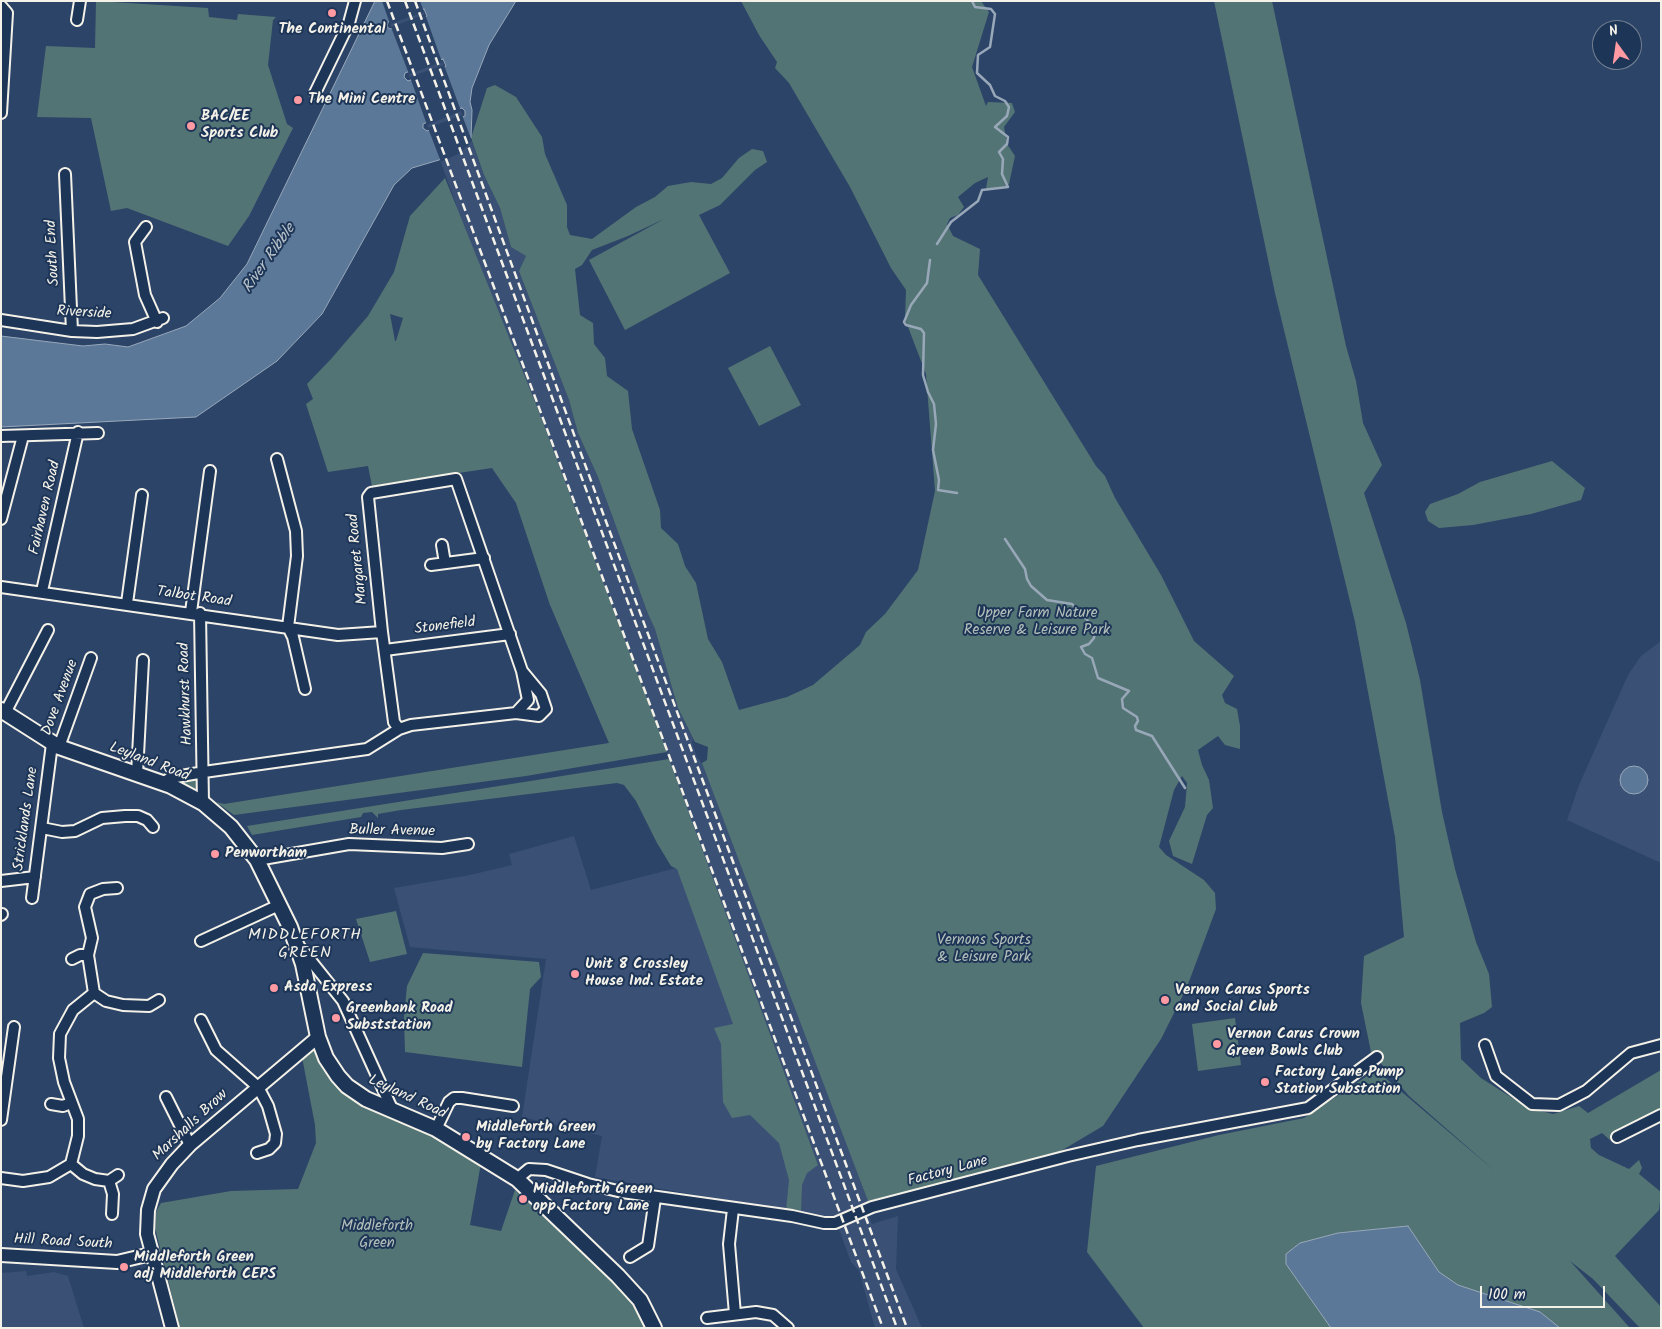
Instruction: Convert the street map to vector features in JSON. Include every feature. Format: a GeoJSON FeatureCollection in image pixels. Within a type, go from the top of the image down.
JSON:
{"type":"FeatureCollection","features":[{"type":"Feature","properties":{"kind":"main road","name":"Leyland Road"},"geometry":{"type":"LineString","coordinates":[[3,711],[56,745],[163,783],[203,803],[231,827],[257,860],[279,905],[296,944],[318,1037],[329,1063],[348,1086],[366,1099],[436,1129],[517,1179],[618,1276],[640,1300],[654,1328]]}},
{"type":"Feature","properties":{"kind":"street"},"geometry":{"type":"LineString","coordinates":[[77,20],[80,1]]}},
{"type":"Feature","properties":{"kind":"street"},"geometry":{"type":"LineString","coordinates":[[315,93],[349,23],[355,1]]}},
{"type":"Feature","properties":{"kind":"street"},"geometry":{"type":"LineString","coordinates":[[1,6],[7,13],[1,113]]}},
{"type":"Feature","properties":{"kind":"street","name":"South End"},"geometry":{"type":"LineString","coordinates":[[65,174],[72,330]]}},
{"type":"Feature","properties":{"kind":"street","name":"Riverside"},"geometry":{"type":"LineString","coordinates":[[1,320],[72,330],[118,331],[160,320],[145,295],[135,242],[146,227]]}},
{"type":"Feature","properties":{"kind":"street"},"geometry":{"type":"LineString","coordinates":[[1,436],[78,432],[98,433]]}},
{"type":"Feature","properties":{"kind":"street","name":"Fairhaven Road"},"geometry":{"type":"LineString","coordinates":[[42,591],[78,432]]}},
{"type":"Feature","properties":{"kind":"street"},"geometry":{"type":"LineString","coordinates":[[1,519],[23,436]]}},
{"type":"Feature","properties":{"kind":"street"},"geometry":{"type":"LineString","coordinates":[[277,459],[296,539],[298,556],[288,627],[293,637],[305,689]]}},
{"type":"Feature","properties":{"kind":"street","name":"Hawkhurst Road"},"geometry":{"type":"LineString","coordinates":[[203,803],[204,772],[195,613],[210,472]]}},
{"type":"Feature","properties":{"kind":"street","name":"Margaret Road"},"geometry":{"type":"LineString","coordinates":[[399,729],[394,722],[384,650],[370,494],[456,479],[522,670],[528,700],[516,713]]}},
{"type":"Feature","properties":{"kind":"street"},"geometry":{"type":"LineString","coordinates":[[127,603],[142,495]]}},
{"type":"Feature","properties":{"kind":"street"},"geometry":{"type":"LineString","coordinates":[[442,545],[445,563]]}},
{"type":"Feature","properties":{"kind":"street"},"geometry":{"type":"LineString","coordinates":[[430,565],[484,558]]}},
{"type":"Feature","properties":{"kind":"street","name":"Talbot Road"},"geometry":{"type":"LineString","coordinates":[[1,587],[127,603],[338,635],[382,632]]}},
{"type":"Feature","properties":{"kind":"street"},"geometry":{"type":"LineString","coordinates":[[3,711],[48,630]]}},
{"type":"Feature","properties":{"kind":"street","name":"Stonefield"},"geometry":{"type":"LineString","coordinates":[[384,650],[510,634]]}},
{"type":"Feature","properties":{"kind":"street","name":"Dove Avenue"},"geometry":{"type":"LineString","coordinates":[[56,745],[91,658]]}},
{"type":"Feature","properties":{"kind":"street"},"geometry":{"type":"LineString","coordinates":[[137,774],[143,660]]}},
{"type":"Feature","properties":{"kind":"street","name":"Margaret Road"},"geometry":{"type":"LineString","coordinates":[[163,783],[170,778],[204,772],[368,749],[399,729],[411,725],[516,713],[540,716],[546,709],[541,694],[522,670]]}},
{"type":"Feature","properties":{"kind":"street","name":"Stricklands Lane"},"geometry":{"type":"LineString","coordinates":[[32,898],[56,745]]}},
{"type":"Feature","properties":{"kind":"street"},"geometry":{"type":"LineString","coordinates":[[42,828],[62,832],[75,831],[102,818],[125,816],[138,816],[147,820],[153,827]]}},
{"type":"Feature","properties":{"kind":"street","name":"Buller Avenue"},"geometry":{"type":"LineString","coordinates":[[257,860],[349,844],[442,848],[468,844]]}},
{"type":"Feature","properties":{"kind":"street"},"geometry":{"type":"LineString","coordinates":[[1,881],[35,878]]}},
{"type":"Feature","properties":{"kind":"street"},"geometry":{"type":"LineString","coordinates":[[117,888],[104,889],[90,894],[85,908],[92,938],[88,955],[94,993],[106,1001],[123,1005],[149,1006],[159,1000]]}},
{"type":"Feature","properties":{"kind":"street"},"geometry":{"type":"LineString","coordinates":[[201,941],[279,905]]}},
{"type":"Feature","properties":{"kind":"street"},"geometry":{"type":"LineString","coordinates":[[296,944],[343,1001],[394,1112]]}},
{"type":"Feature","properties":{"kind":"street"},"geometry":{"type":"LineString","coordinates":[[72,959],[80,955],[88,955]]}},
{"type":"Feature","properties":{"kind":"street"},"geometry":{"type":"LineString","coordinates":[[1,1178],[23,1181],[48,1177],[71,1164],[78,1136],[78,1119],[71,1103],[59,1058],[60,1034],[73,1010],[94,993]]}},
{"type":"Feature","properties":{"kind":"street"},"geometry":{"type":"LineString","coordinates":[[201,1020],[210,1034],[216,1050],[258,1087],[268,1106],[276,1134],[275,1143],[269,1149],[257,1153]]}},
{"type":"Feature","properties":{"kind":"street"},"geometry":{"type":"LineString","coordinates":[[1,1120],[14,1027]]}},
{"type":"Feature","properties":{"kind":"street","name":"Marshalls Brow"},"geometry":{"type":"LineString","coordinates":[[172,1328],[151,1254],[147,1216],[151,1197],[163,1176],[190,1146],[318,1037]]}},
{"type":"Feature","properties":{"kind":"street"},"geometry":{"type":"LineString","coordinates":[[1485,1045],[1496,1076],[1532,1104],[1559,1105],[1586,1091],[1631,1053],[1661,1046]]}},
{"type":"Feature","properties":{"kind":"street","name":"Factory Lane"},"geometry":{"type":"LineString","coordinates":[[517,1179],[529,1169],[546,1170],[588,1184],[655,1198],[792,1216],[824,1223],[835,1223],[872,1207],[1068,1156],[1138,1140],[1308,1108],[1377,1057]]}},
{"type":"Feature","properties":{"kind":"street"},"geometry":{"type":"LineString","coordinates":[[166,1097],[190,1146]]}},
{"type":"Feature","properties":{"kind":"street"},"geometry":{"type":"LineString","coordinates":[[436,1129],[449,1102],[454,1098],[513,1106]]}},
{"type":"Feature","properties":{"kind":"street"},"geometry":{"type":"LineString","coordinates":[[51,1104],[63,1106],[71,1103]]}},
{"type":"Feature","properties":{"kind":"street"},"geometry":{"type":"LineString","coordinates":[[1617,1137],[1661,1114]]}},
{"type":"Feature","properties":{"kind":"street"},"geometry":{"type":"LineString","coordinates":[[71,1164],[83,1174],[114,1178],[112,1214]]}},
{"type":"Feature","properties":{"kind":"street"},"geometry":{"type":"LineString","coordinates":[[630,1257],[648,1246],[655,1198]]}},
{"type":"Feature","properties":{"kind":"street"},"geometry":{"type":"LineString","coordinates":[[733,1209],[729,1244],[735,1314]]}},
{"type":"Feature","properties":{"kind":"street","name":"Hill Road South"},"geometry":{"type":"LineString","coordinates":[[1,1255],[117,1262],[151,1254]]}},
{"type":"Feature","properties":{"kind":"street"},"geometry":{"type":"LineString","coordinates":[[707,1318],[756,1312],[773,1315],[788,1328]]}},
{"type":"Feature","properties":{"kind":"shaded area"},"geometry":{"type":"Polygon","coordinates":[[[382,1],[420,1],[484,175],[500,208],[511,247],[526,256],[519,271],[569,400],[578,433],[598,477],[655,629],[678,708],[693,739],[692,743],[697,757],[702,763],[756,901],[868,1201],[864,1203],[872,1224],[898,1216],[896,1269],[922,1328],[875,1328],[859,1271],[851,1262],[834,1216],[826,1218],[595,1177],[602,1136],[522,1117],[546,959],[410,947],[394,888],[470,875],[512,865],[509,854],[574,836],[591,890],[676,868],[669,761],[666,749],[550,605],[516,503],[492,468],[483,467],[456,204],[382,1]]]}},
{"type":"Feature","properties":{"kind":"shaded area"},"geometry":{"type":"Polygon","coordinates":[[[1661,641],[1661,863],[1567,820],[1579,785],[1628,675],[1641,656],[1661,641]]]}},
{"type":"Feature","properties":{"kind":"shaded area"},"geometry":{"type":"Polygon","coordinates":[[[26,1271],[27,1276],[54,1272],[68,1276],[84,1328],[1,1328],[1,1273],[26,1271]]]}},
{"type":"Feature","properties":{"kind":"green space","name":"BAC/EE Sports Club"},"geometry":{"type":"Polygon","coordinates":[[[96,1],[208,8],[209,17],[237,20],[238,14],[276,17],[273,20],[268,65],[287,124],[293,128],[249,216],[228,246],[127,208],[111,211],[91,118],[37,117],[46,46],[95,48],[96,1]]]}},
{"type":"Feature","properties":{"kind":"green space"},"geometry":{"type":"Polygon","coordinates":[[[741,1],[981,1],[989,12],[972,67],[986,106],[988,102],[1012,103],[1015,112],[1004,127],[1007,144],[1015,156],[1009,184],[1000,189],[986,189],[988,177],[975,183],[958,197],[964,207],[958,215],[950,218],[947,224],[953,236],[980,249],[978,275],[1096,466],[1105,476],[1115,498],[1161,575],[1194,641],[1234,676],[1222,695],[1225,703],[1237,709],[1240,726],[1240,749],[1225,745],[1218,736],[1198,750],[1209,780],[1213,808],[1207,815],[1192,864],[1173,856],[1169,841],[1185,807],[1187,783],[1182,776],[1174,790],[1159,847],[1166,855],[1204,880],[1215,893],[1216,909],[1187,987],[1161,1039],[1103,1126],[1054,1155],[868,1201],[702,763],[707,760],[708,747],[695,742],[678,708],[655,629],[598,477],[578,433],[569,400],[519,271],[526,256],[511,247],[500,208],[484,175],[471,138],[487,88],[495,85],[516,97],[542,137],[545,154],[567,205],[567,227],[570,235],[592,239],[636,207],[655,197],[668,186],[691,182],[711,184],[722,178],[739,158],[752,149],[763,151],[767,162],[755,170],[720,205],[699,215],[730,273],[625,330],[589,260],[664,219],[592,250],[582,265],[575,269],[580,315],[593,323],[594,344],[605,358],[607,376],[628,391],[632,429],[660,510],[661,528],[678,544],[685,566],[696,583],[708,639],[722,662],[739,710],[787,697],[813,685],[860,645],[866,632],[885,614],[918,570],[935,491],[926,374],[905,319],[906,290],[891,268],[850,187],[789,83],[775,68],[777,62],[759,35],[741,1]]]}},
{"type":"Feature","properties":{"kind":"green space"},"geometry":{"type":"Polygon","coordinates":[[[1214,1],[1272,1],[1346,346],[1356,381],[1363,423],[1382,465],[1364,493],[1406,623],[1420,680],[1442,812],[1455,869],[1476,942],[1489,974],[1492,1007],[1484,1013],[1460,1023],[1461,1059],[1481,1078],[1528,1108],[1553,1114],[1579,1106],[1588,1113],[1661,1070],[1661,1117],[1610,1140],[1602,1133],[1590,1139],[1591,1148],[1599,1155],[1629,1169],[1639,1160],[1642,1168],[1639,1174],[1661,1192],[1659,1210],[1615,1256],[1661,1307],[1661,1328],[1640,1328],[1593,1279],[1570,1261],[1630,1328],[1144,1328],[1087,1252],[1096,1166],[1219,1135],[1304,1118],[1376,1070],[1496,1172],[1409,1096],[1371,1052],[1361,1003],[1364,956],[1404,937],[1395,837],[1355,622],[1275,293],[1214,1]]]}},
{"type":"Feature","properties":{"kind":"green space"},"geometry":{"type":"Polygon","coordinates":[[[445,178],[537,407],[667,752],[526,776],[234,815],[216,802],[224,804],[609,743],[550,605],[516,503],[492,468],[372,486],[368,466],[328,472],[306,404],[313,399],[307,384],[368,316],[394,272],[410,216],[445,178]],[[390,314],[395,341],[396,341],[403,318],[390,314]]]}},
{"type":"Feature","properties":{"kind":"green space"},"geometry":{"type":"Polygon","coordinates":[[[770,346],[801,405],[759,426],[728,368],[770,346]]]}},
{"type":"Feature","properties":{"kind":"green space"},"geometry":{"type":"Polygon","coordinates":[[[1552,461],[1585,488],[1581,500],[1531,514],[1473,525],[1439,528],[1428,521],[1425,512],[1430,504],[1458,494],[1480,482],[1552,461]]]}},
{"type":"Feature","properties":{"kind":"green space"},"geometry":{"type":"Polygon","coordinates":[[[669,759],[818,1165],[807,1173],[802,1185],[801,1212],[786,1211],[789,1180],[779,1143],[750,1115],[732,1118],[723,1102],[721,1044],[714,1028],[733,1024],[677,869],[671,866],[636,801],[624,785],[617,783],[401,810],[378,814],[378,818],[372,812],[363,813],[361,817],[252,835],[247,826],[669,759]]]}},
{"type":"Feature","properties":{"kind":"green space"},"geometry":{"type":"Polygon","coordinates":[[[198,777],[200,795],[180,783],[180,780],[198,777]]]}},
{"type":"Feature","properties":{"kind":"green space"},"geometry":{"type":"Polygon","coordinates":[[[396,911],[407,954],[370,962],[356,919],[396,911]]]}},
{"type":"Feature","properties":{"kind":"green space"},"geometry":{"type":"Polygon","coordinates":[[[423,953],[539,962],[541,977],[530,989],[522,1067],[405,1052],[404,1018],[407,986],[423,953]]]}},
{"type":"Feature","properties":{"kind":"green space","name":"Vernon Carus Crown Green Bowls Club"},"geometry":{"type":"Polygon","coordinates":[[[1235,1018],[1241,1065],[1198,1071],[1192,1024],[1235,1018]]]}},
{"type":"Feature","properties":{"kind":"green space","name":"Middleforth Green"},"geometry":{"type":"Polygon","coordinates":[[[311,1050],[317,1053],[337,1082],[481,1163],[470,1225],[501,1231],[515,1190],[605,1273],[635,1304],[647,1328],[180,1328],[155,1228],[156,1212],[161,1203],[231,1191],[298,1189],[316,1143],[315,1125],[302,1057],[311,1050]]]}},
{"type":"Feature","properties":{"kind":"water","name":"River Ribble"},"geometry":{"type":"Polygon","coordinates":[[[375,1],[516,1],[489,45],[472,88],[470,102],[472,110],[471,138],[458,151],[439,160],[412,168],[394,185],[322,314],[277,361],[196,417],[1,427],[1,336],[83,346],[105,344],[128,347],[186,326],[220,298],[247,264],[375,1]],[[424,9],[388,22],[387,27],[390,29],[427,16],[424,9]],[[443,59],[405,73],[404,77],[408,81],[446,66],[443,59]],[[462,108],[423,124],[423,128],[427,131],[465,116],[465,111],[462,108]]]}},
{"type":"Feature","properties":{"kind":"water"},"geometry":{"type":"Polygon","coordinates":[[[1634,766],[1644,770],[1648,780],[1644,790],[1634,794],[1624,790],[1620,780],[1624,770],[1634,766]]]}},
{"type":"Feature","properties":{"kind":"water"},"geometry":{"type":"Polygon","coordinates":[[[1408,1226],[1439,1272],[1458,1285],[1540,1312],[1560,1328],[1331,1328],[1286,1264],[1286,1254],[1300,1243],[1338,1233],[1408,1226]]]}},
{"type":"Feature","properties":{"kind":"pier"},"geometry":{"type":"Polygon","coordinates":[[[382,1],[420,1],[424,12],[390,24],[382,1]]]}},
{"type":"Feature","properties":{"kind":"pier"},"geometry":{"type":"Polygon","coordinates":[[[425,14],[442,62],[409,74],[391,27],[425,14]]]}},
{"type":"Feature","properties":{"kind":"pier"},"geometry":{"type":"Polygon","coordinates":[[[444,65],[461,111],[427,125],[410,77],[444,65]]]}},
{"type":"Feature","properties":{"kind":"pier"},"geometry":{"type":"Polygon","coordinates":[[[462,115],[472,141],[460,153],[441,162],[428,128],[462,115]]]}},
{"type":"Feature","properties":{"kind":"waterway"},"geometry":{"type":"LineString","coordinates":[[937,244],[951,222],[978,201],[982,190],[1008,187],[1002,174],[1003,159],[999,152],[1007,144],[1008,137],[995,127],[1007,116],[1009,107],[1005,101],[995,96],[990,85],[977,73],[978,55],[990,47],[995,14],[991,9],[975,7],[972,1]]}},
{"type":"Feature","properties":{"kind":"waterway"},"geometry":{"type":"LineString","coordinates":[[930,260],[927,283],[911,305],[904,322],[906,325],[921,329],[924,333],[923,375],[934,404],[936,424],[933,450],[939,480],[938,490],[957,493]]}},
{"type":"Feature","properties":{"kind":"waterway"},"geometry":{"type":"LineString","coordinates":[[1005,539],[1025,569],[1031,586],[1047,600],[1072,604],[1091,624],[1095,632],[1094,638],[1089,644],[1081,647],[1085,654],[1092,658],[1098,678],[1129,691],[1122,699],[1123,708],[1137,717],[1136,730],[1152,736],[1185,788]]}},
{"type":"Feature","properties":{"kind":"railway"},"geometry":{"type":"LineString","coordinates":[[387,1],[883,1328]]}},
{"type":"Feature","properties":{"kind":"railway"},"geometry":{"type":"LineString","coordinates":[[405,1],[897,1328]]}},
{"type":"Feature","properties":{"kind":"railway"},"geometry":{"type":"LineString","coordinates":[[415,1],[601,508],[907,1328]]}},
{"type":"Feature","properties":{"kind":"place","name":"The Continental"},"geometry":{"type":"Point","coordinates":[332,13]}},
{"type":"Feature","properties":{"kind":"place","name":"The Mini Centre"},"geometry":{"type":"Point","coordinates":[298,100]}},
{"type":"Feature","properties":{"kind":"place","name":"BAC/EE Sports Club"},"geometry":{"type":"Point","coordinates":[191,126]}},
{"type":"Feature","properties":{"kind":"place","name":"Penwortham"},"geometry":{"type":"Point","coordinates":[215,854]}},
{"type":"Feature","properties":{"kind":"place","name":"Unit 8 Crossley House Ind. Estate"},"geometry":{"type":"Point","coordinates":[575,974]}},
{"type":"Feature","properties":{"kind":"place","name":"Asda Express"},"geometry":{"type":"Point","coordinates":[274,988]}},
{"type":"Feature","properties":{"kind":"place","name":"Vernon Carus Sports and Social Club"},"geometry":{"type":"Point","coordinates":[1165,1000]}},
{"type":"Feature","properties":{"kind":"place","name":"Greenbank Road Subststation"},"geometry":{"type":"Point","coordinates":[336,1018]}},
{"type":"Feature","properties":{"kind":"place","name":"Vernon Carus Crown Green Bowls Club"},"geometry":{"type":"Point","coordinates":[1217,1044]}},
{"type":"Feature","properties":{"kind":"place","name":"Factory Lane Pump Station Substation"},"geometry":{"type":"Point","coordinates":[1265,1082]}},
{"type":"Feature","properties":{"kind":"place","name":"Middleforth Green by Factory Lane"},"geometry":{"type":"Point","coordinates":[466,1137]}},
{"type":"Feature","properties":{"kind":"place","name":"Middleforth Green opp Factory Lane"},"geometry":{"type":"Point","coordinates":[523,1199]}},
{"type":"Feature","properties":{"kind":"place","name":"Middleforth Green adj Middleforth CEPS"},"geometry":{"type":"Point","coordinates":[124,1267]}},
{"type":"Feature","properties":{"kind":"district","name":"MIDDLEFORTH GREEN"},"geometry":{"type":"Point","coordinates":[305,945]}},
{"type":"Feature","properties":{"kind":"park label","name":"Upper Farm Nature Reserve & Leisure Park"},"geometry":{"type":"Point","coordinates":[1037,622]}},
{"type":"Feature","properties":{"kind":"park label","name":"Vernons Sports & Leisure Park"},"geometry":{"type":"Point","coordinates":[984,950]}}]}
